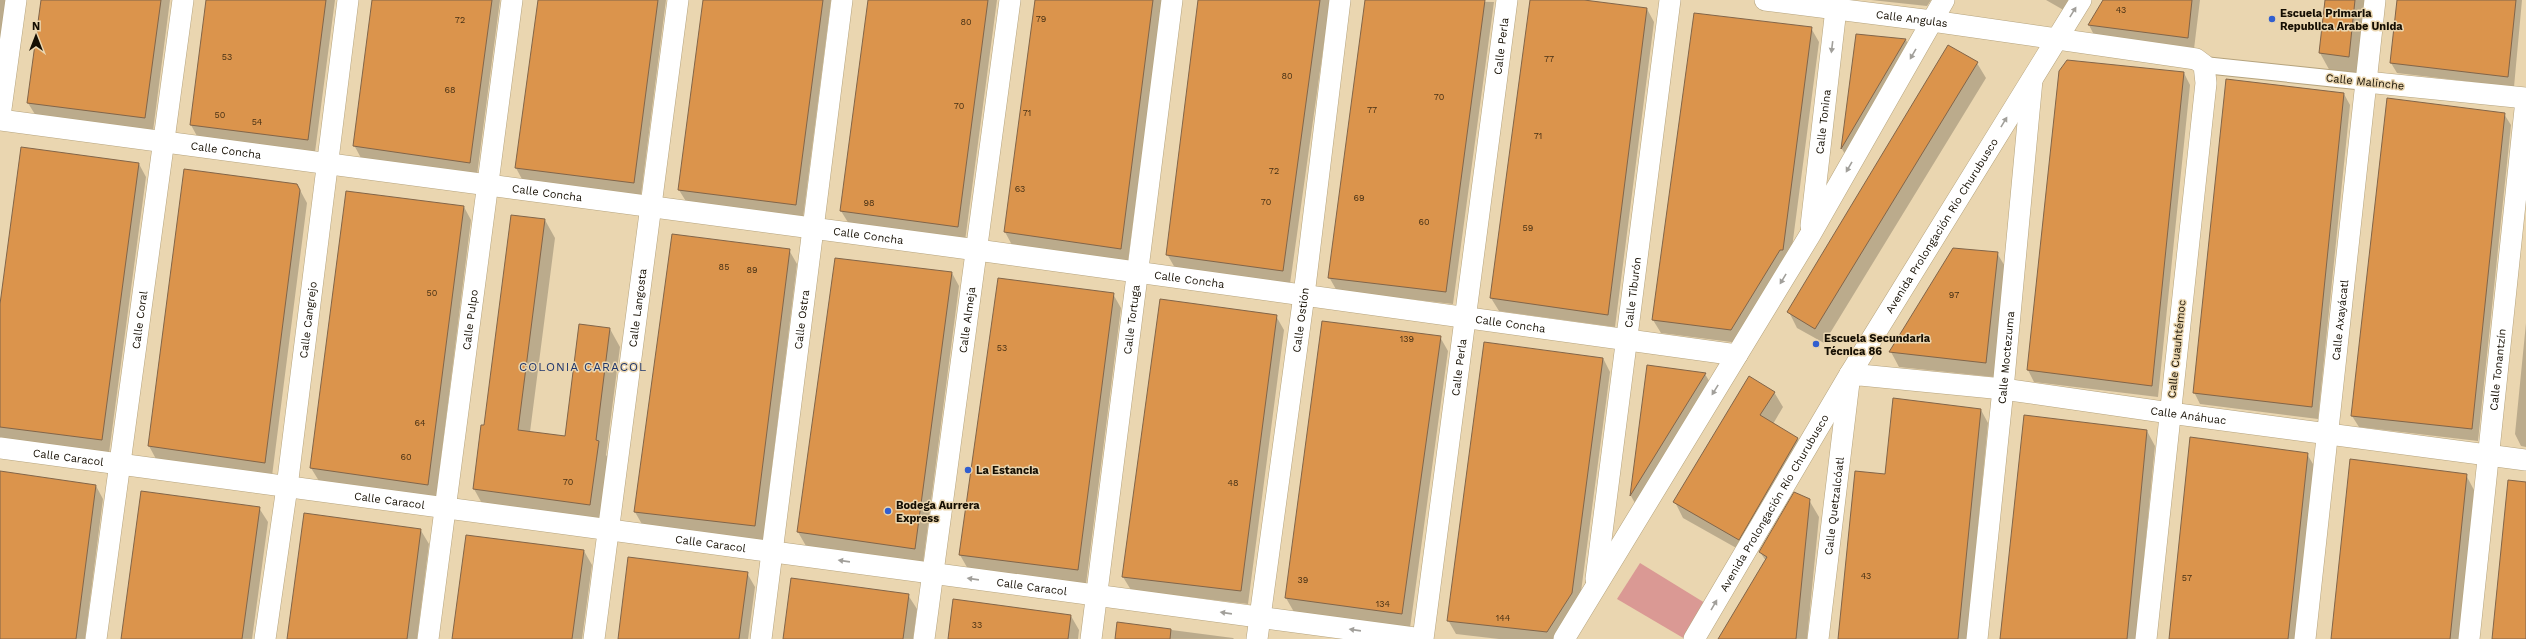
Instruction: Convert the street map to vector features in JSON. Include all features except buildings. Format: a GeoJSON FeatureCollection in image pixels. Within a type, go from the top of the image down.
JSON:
{"type":"FeatureCollection","features":[{"type":"Feature","properties":{"kind":"street"},"geometry":{"type":"LineString","coordinates":[[0,116],[16,0]]}},
{"type":"Feature","properties":{"kind":"street","name":"Calle Coral"},"geometry":{"type":"LineString","coordinates":[[96,639],[118,464],[183,0]]}},
{"type":"Feature","properties":{"kind":"street","name":"Calle Cangrejo"},"geometry":{"type":"LineString","coordinates":[[265,639],[287,487],[348,0]]}},
{"type":"Feature","properties":{"kind":"street","name":"Calle Pulpo"},"geometry":{"type":"LineString","coordinates":[[428,639],[444,508],[489,186],[512,0]]}},
{"type":"Feature","properties":{"kind":"street","name":"Calle Langosta"},"geometry":{"type":"LineString","coordinates":[[594,639],[610,530],[678,0]]}},
{"type":"Feature","properties":{"kind":"street","name":"Calle Ostra"},"geometry":{"type":"LineString","coordinates":[[761,639],[842,0]]}},
{"type":"Feature","properties":{"kind":"street","name":"Calle Almeja"},"geometry":{"type":"LineString","coordinates":[[924,639],[978,250],[1010,0]]}},
{"type":"Feature","properties":{"kind":"street","name":"Calle Tortuga"},"geometry":{"type":"LineString","coordinates":[[1091,639],[1172,0]]}},
{"type":"Feature","properties":{"kind":"street","name":"Calle Ostión"},"geometry":{"type":"LineString","coordinates":[[1257,639],[1304,295],[1340,0]]}},
{"type":"Feature","properties":{"kind":"street","name":"Calle Perla"},"geometry":{"type":"LineString","coordinates":[[1422,639],[1507,0]]}},
{"type":"Feature","properties":{"kind":"street","name":"Calle Tiburón"},"geometry":{"type":"LineString","coordinates":[[1595,585],[1670,0]]}},
{"type":"Feature","properties":{"kind":"street","name":"Calle Angulas"},"geometry":{"type":"LineString","coordinates":[[1766,0],[1837,4],[1932,20],[2057,38]]}},
{"type":"Feature","properties":{"kind":"street"},"geometry":{"type":"LineString","coordinates":[[1564,639],[1595,585],[1810,235],[1944,0]]}},
{"type":"Feature","properties":{"kind":"street","name":"Avenida Prolongación Río Churubusco"},"geometry":{"type":"LineString","coordinates":[[1694,639],[1850,374],[2080,0]]}},
{"type":"Feature","properties":{"kind":"street","name":"Calle Axayácatl"},"geometry":{"type":"LineString","coordinates":[[2305,639],[2375,0]]}},
{"type":"Feature","properties":{"kind":"street","name":"Calle Tonina"},"geometry":{"type":"LineString","coordinates":[[1810,235],[1837,4]]}},
{"type":"Feature","properties":{"kind":"street","name":"Calle Malinche"},"geometry":{"type":"LineString","coordinates":[[2057,38],[2189,58],[2196,60],[2205,74],[2366,82],[2526,99]]}},
{"type":"Feature","properties":{"kind":"street","name":"Calle Cuauhtémoc"},"geometry":{"type":"LineString","coordinates":[[2146,639],[2205,74]]}},
{"type":"Feature","properties":{"kind":"street","name":"Calle Moctezuma"},"geometry":{"type":"LineString","coordinates":[[1977,639],[2004,389],[2032,76]]}},
{"type":"Feature","properties":{"kind":"street","name":"Calle Tonantzín"},"geometry":{"type":"LineString","coordinates":[[2469,639],[2487,455],[2526,99]]}},
{"type":"Feature","properties":{"kind":"street","name":"Calle Concha"},"geometry":{"type":"LineString","coordinates":[[0,120],[978,250],[1737,355]]}},
{"type":"Feature","properties":{"kind":"street","name":"Calle Anáhuac"},"geometry":{"type":"LineString","coordinates":[[1850,374],[2004,389],[2170,413],[2526,460]]}},
{"type":"Feature","properties":{"kind":"street","name":"Calle Quetzalcóatl"},"geometry":{"type":"LineString","coordinates":[[1818,639],[1850,374]]}},
{"type":"Feature","properties":{"kind":"street","name":"Calle Caracol"},"geometry":{"type":"LineString","coordinates":[[0,448],[1422,639]]}},
{"type":"Feature","properties":{"kind":"shaded area"},"geometry":{"type":"Polygon","coordinates":[[[1640,563],[1705,603],[1685,639],[1617,599],[1640,563]]]}},
{"type":"Feature","properties":{"kind":"place","name":"Escuela Primaria Republica Arabe Unida"},"geometry":{"type":"Point","coordinates":[2272,19]}},
{"type":"Feature","properties":{"kind":"place","name":"Escuela Secundaria Técnica 86"},"geometry":{"type":"Point","coordinates":[1816,344]}},
{"type":"Feature","properties":{"kind":"place","name":"La Estancia"},"geometry":{"type":"Point","coordinates":[968,470]}},
{"type":"Feature","properties":{"kind":"place","name":"Bodega Aurrera Express"},"geometry":{"type":"Point","coordinates":[888,511]}},
{"type":"Feature","properties":{"kind":"district","name":"COLONIA CARACOL"},"geometry":{"type":"Point","coordinates":[583,367]}}]}
